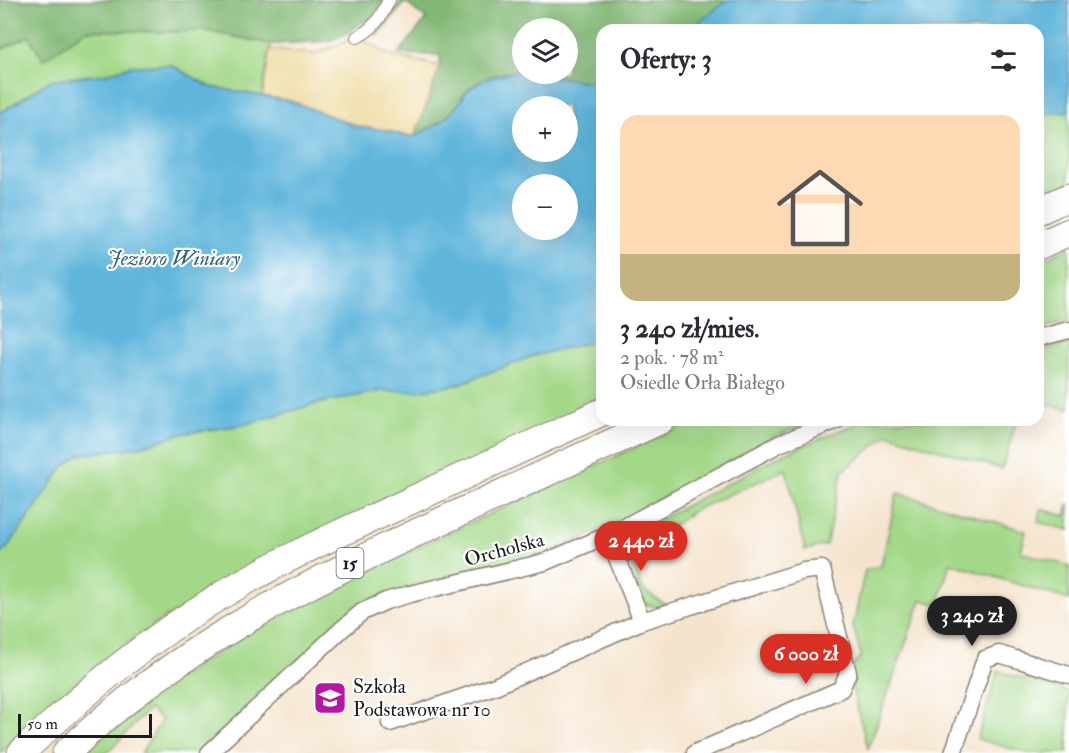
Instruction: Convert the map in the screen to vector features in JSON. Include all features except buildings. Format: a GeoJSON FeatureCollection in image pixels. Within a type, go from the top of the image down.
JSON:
{"type":"FeatureCollection","features":[{"type":"Feature","properties":{"kind":"main road"},"geometry":{"type":"LineString","coordinates":[[1044,208],[1069,196]]}},
{"type":"Feature","properties":{"kind":"main road"},"geometry":{"type":"LineString","coordinates":[[1044,243],[1069,232]]}},
{"type":"Feature","properties":{"kind":"main road","name":"15"},"geometry":{"type":"LineString","coordinates":[[21,753],[110,673],[161,634],[219,596],[298,553],[596,415]]}},
{"type":"Feature","properties":{"kind":"main road","name":"15"},"geometry":{"type":"LineString","coordinates":[[66,753],[163,672],[243,620],[342,567],[648,426]]}},
{"type":"Feature","properties":{"kind":"street"},"geometry":{"type":"LineString","coordinates":[[357,37],[369,31],[381,17],[389,0]]}},
{"type":"Feature","properties":{"kind":"street"},"geometry":{"type":"LineString","coordinates":[[1044,336],[1069,330]]}},
{"type":"Feature","properties":{"kind":"street","name":"Orcholska"},"geometry":{"type":"LineString","coordinates":[[209,753],[362,612],[410,594],[544,562],[608,535],[778,444],[822,426]]}},
{"type":"Feature","properties":{"kind":"street"},"geometry":{"type":"LineString","coordinates":[[608,535],[642,621]]}},
{"type":"Feature","properties":{"kind":"street"},"geometry":{"type":"LineString","coordinates":[[390,723],[495,686],[642,621],[804,570],[822,569],[848,673],[841,689],[695,753]]}},
{"type":"Feature","properties":{"kind":"street"},"geometry":{"type":"LineString","coordinates":[[953,753],[985,659],[999,654],[1069,675]]}},
{"type":"Feature","properties":{"kind":"green space"},"geometry":{"type":"Polygon","coordinates":[[[0,0],[384,0],[369,27],[365,20],[346,34],[330,41],[271,44],[262,96],[211,87],[171,65],[131,66],[104,74],[51,80],[0,113],[0,0]]]}},
{"type":"Feature","properties":{"kind":"green space"},"geometry":{"type":"Polygon","coordinates":[[[0,0],[384,0],[369,27],[364,21],[346,34],[330,41],[271,44],[206,31],[86,30],[43,60],[29,36],[0,50],[0,0]]]}},
{"type":"Feature","properties":{"kind":"green space"},"geometry":{"type":"Polygon","coordinates":[[[402,0],[727,0],[697,24],[596,24],[596,81],[590,82],[578,80],[578,18],[512,18],[512,72],[499,74],[476,84],[465,93],[455,109],[446,117],[415,136],[440,66],[440,55],[398,54],[426,19],[405,2],[377,36],[402,0]]]}},
{"type":"Feature","properties":{"kind":"green space"},"geometry":{"type":"Polygon","coordinates":[[[1069,111],[1069,189],[1044,199],[1044,114],[1069,111]]]}},
{"type":"Feature","properties":{"kind":"green space"},"geometry":{"type":"Polygon","coordinates":[[[1069,247],[1069,321],[1044,327],[1044,259],[1069,247]]]}},
{"type":"Feature","properties":{"kind":"green space"},"geometry":{"type":"Polygon","coordinates":[[[596,340],[596,404],[163,619],[115,652],[67,690],[0,753],[0,554],[8,547],[64,466],[79,455],[142,446],[180,434],[243,425],[315,404],[381,391],[416,391],[456,385],[533,356],[596,340]]]}},
{"type":"Feature","properties":{"kind":"green space"},"geometry":{"type":"Polygon","coordinates":[[[1069,343],[1069,410],[1044,404],[1044,349],[1069,343]]]}},
{"type":"Feature","properties":{"kind":"green space"},"geometry":{"type":"Polygon","coordinates":[[[682,426],[801,426],[772,438],[611,526],[543,555],[384,595],[226,729],[201,753],[141,753],[162,720],[149,709],[107,753],[84,753],[134,710],[175,679],[303,599],[682,426]]]}},
{"type":"Feature","properties":{"kind":"green space"},"geometry":{"type":"Polygon","coordinates":[[[851,426],[1015,426],[1002,469],[888,434],[842,472],[826,545],[805,550],[786,469],[695,510],[633,555],[643,590],[666,605],[656,607],[646,604],[641,597],[626,547],[628,536],[783,454],[851,426]]]}},
{"type":"Feature","properties":{"kind":"green space"},"geometry":{"type":"Polygon","coordinates":[[[897,493],[1026,531],[1021,552],[1069,566],[1069,600],[950,563],[938,604],[921,600],[868,749],[848,673],[861,656],[853,626],[865,570],[881,566],[897,493]]]}},
{"type":"Feature","properties":{"kind":"green space"},"geometry":{"type":"Polygon","coordinates":[[[1069,503],[1069,530],[1038,522],[1041,509],[1065,516],[1069,503]]]}},
{"type":"Feature","properties":{"kind":"green space"},"geometry":{"type":"Polygon","coordinates":[[[998,671],[1069,692],[1068,753],[1027,753],[977,739],[998,671]]]}},
{"type":"Feature","properties":{"kind":"sand"},"geometry":{"type":"Polygon","coordinates":[[[357,37],[389,55],[440,66],[415,136],[359,127],[291,101],[262,96],[270,49],[315,54],[357,37]]]}},
{"type":"Feature","properties":{"kind":"water"},"geometry":{"type":"Polygon","coordinates":[[[727,0],[1069,0],[1069,111],[1044,114],[1044,24],[697,24],[727,0]]]}},
{"type":"Feature","properties":{"kind":"water","name":"Jezioro Winiary"},"geometry":{"type":"Polygon","coordinates":[[[171,65],[211,87],[291,101],[359,127],[386,130],[405,136],[415,136],[440,123],[455,109],[467,91],[485,79],[512,72],[512,84],[578,84],[578,80],[596,81],[596,341],[533,356],[456,385],[416,391],[381,391],[315,404],[243,425],[180,434],[142,446],[79,455],[64,466],[8,547],[0,554],[0,113],[51,80],[104,74],[131,66],[171,65]]]}},
{"type":"Feature","properties":{"kind":"place","name":"Szkoła Podstawowa nr 10"},"geometry":{"type":"Point","coordinates":[330,698]}}]}
